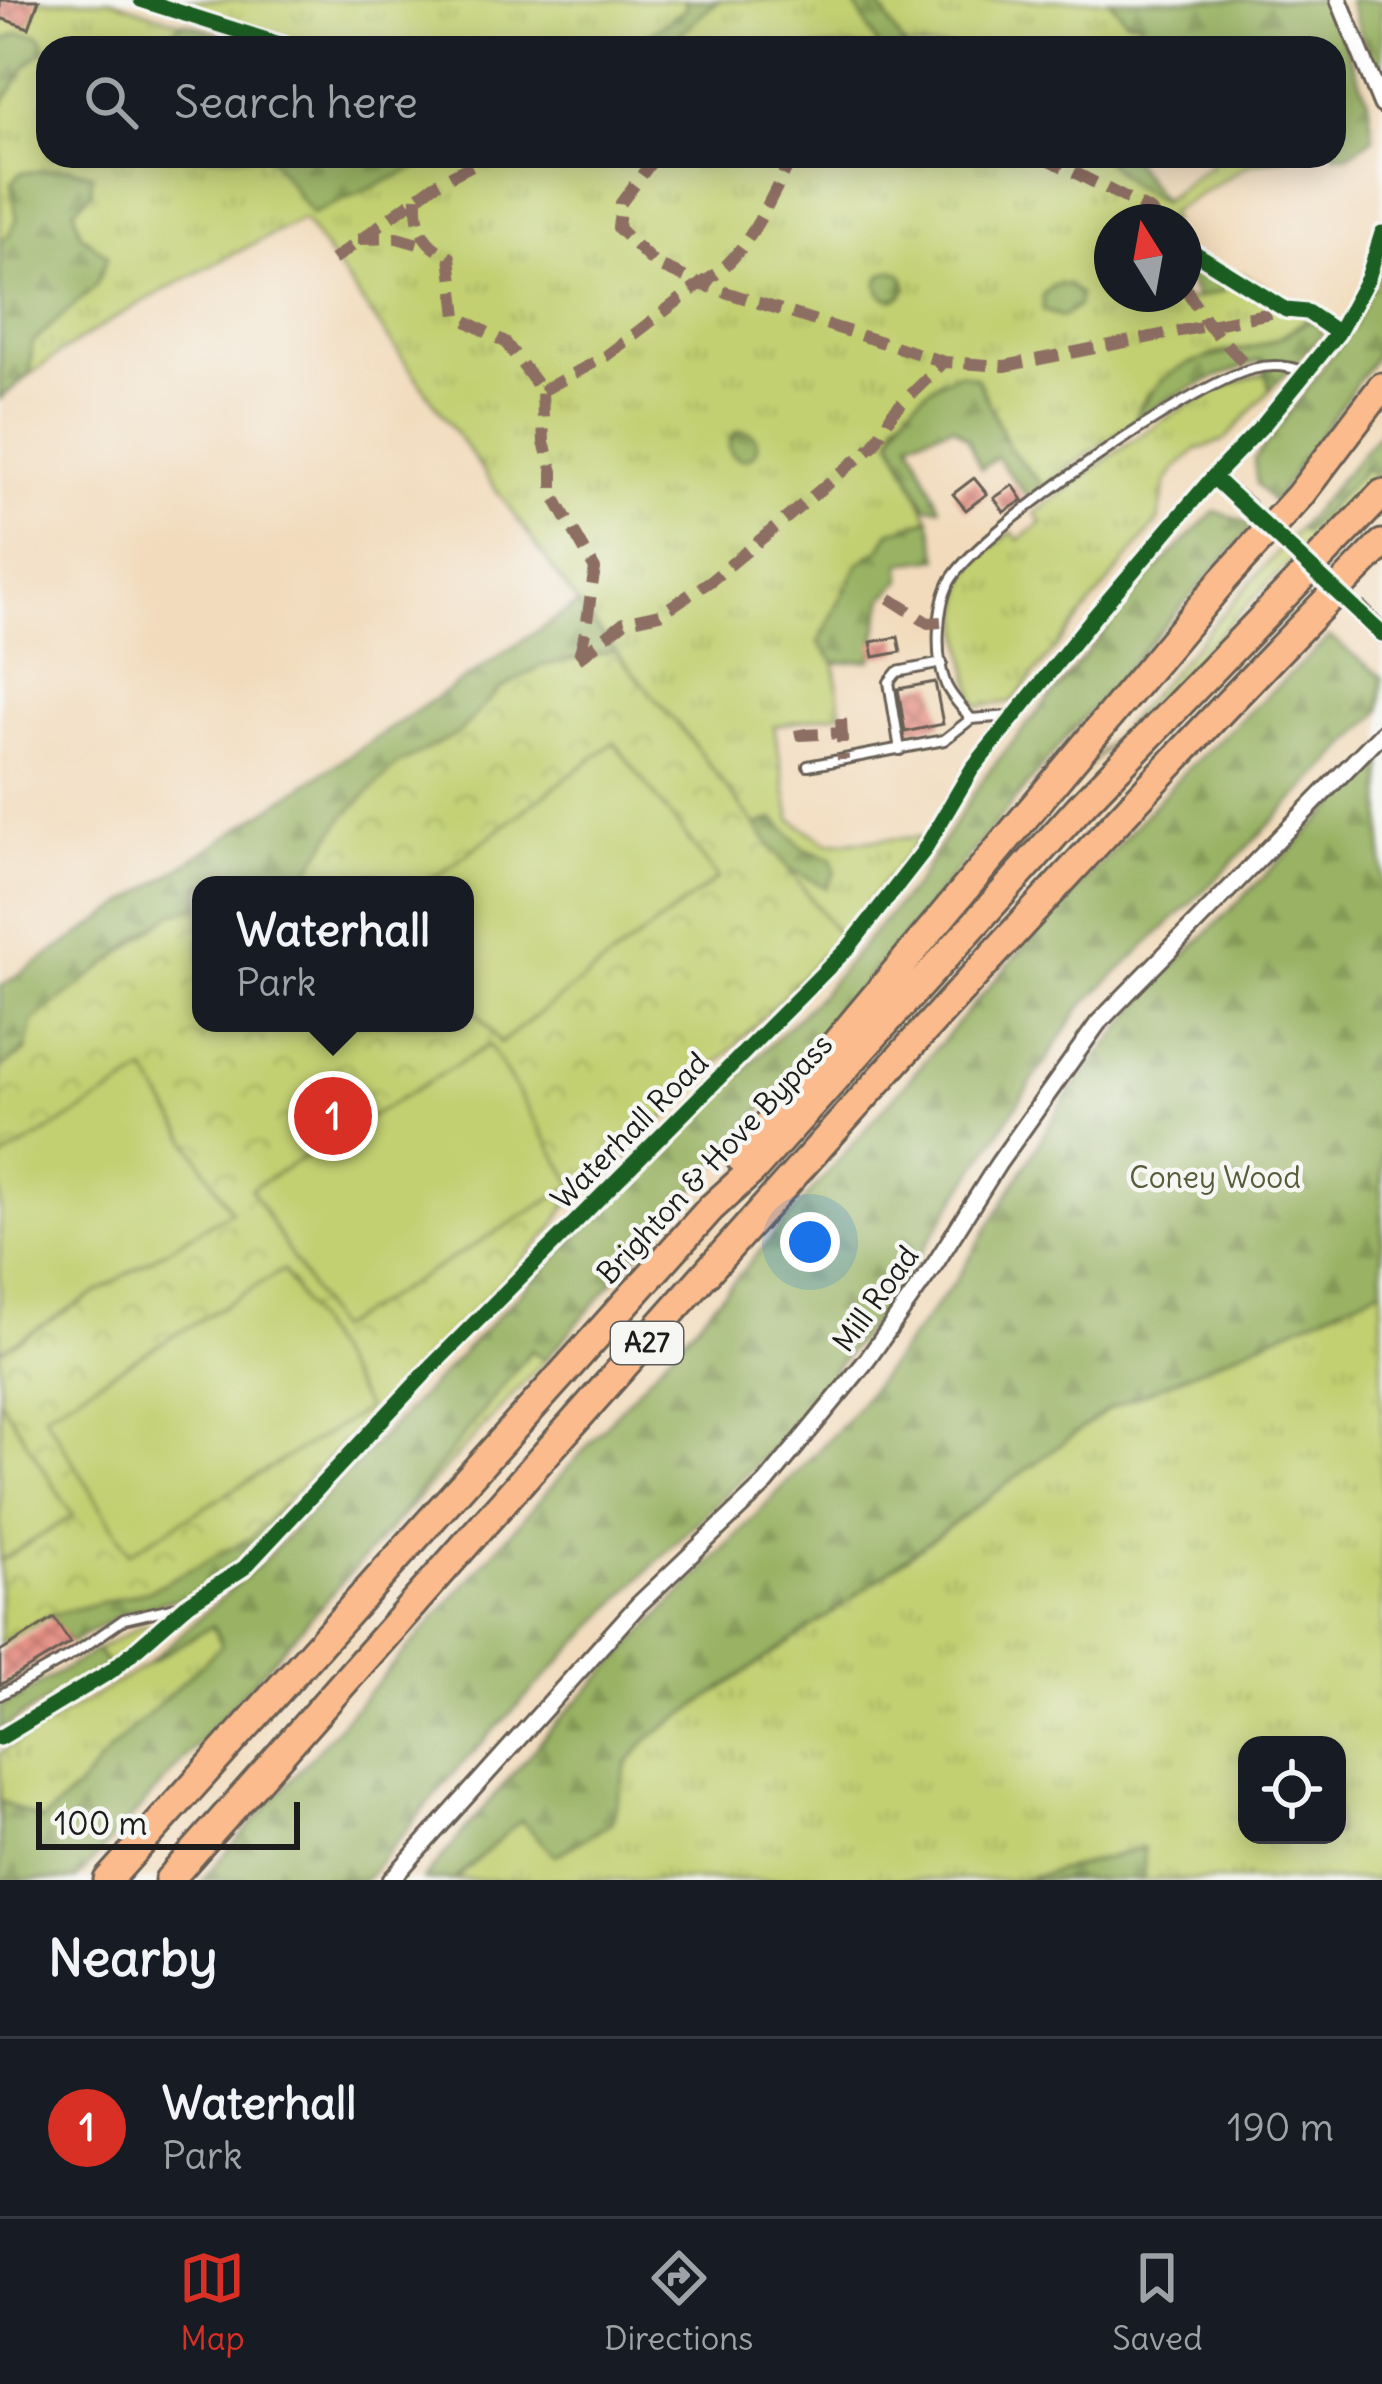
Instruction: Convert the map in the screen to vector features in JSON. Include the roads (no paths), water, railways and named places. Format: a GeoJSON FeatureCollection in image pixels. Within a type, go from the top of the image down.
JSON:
{"type":"FeatureCollection","features":[{"type":"Feature","properties":{"kind":"highway"},"geometry":{"type":"LineString","coordinates":[[711,1208],[742,1154],[1224,579],[1300,495],[1382,387]]}},
{"type":"Feature","properties":{"kind":"highway","name":"Brighton & Hove Bypass"},"geometry":{"type":"LineString","coordinates":[[108,1880],[711,1208],[753,1169],[1078,808],[1382,494]]}},
{"type":"Feature","properties":{"kind":"highway","name":"A27"},"geometry":{"type":"LineString","coordinates":[[169,1880],[784,1188],[1238,691],[1382,544]]}},
{"type":"Feature","properties":{"kind":"street"},"geometry":{"type":"LineString","coordinates":[[1339,0],[1382,105]]}},
{"type":"Feature","properties":{"kind":"street","name":"Waterhall Road"},"geometry":{"type":"LineString","coordinates":[[0,1738],[111,1671],[188,1604],[244,1568],[432,1366],[849,947],[923,852],[972,770],[1093,618],[1338,333],[1368,278],[1382,233]]}},
{"type":"Feature","properties":{"kind":"street"},"geometry":{"type":"LineString","coordinates":[[1213,477],[1248,508]]}},
{"type":"Feature","properties":{"kind":"street"},"geometry":{"type":"LineString","coordinates":[[1360,611],[1382,634]]}},
{"type":"Feature","properties":{"kind":"street","name":"Mill Road"},"geometry":{"type":"LineString","coordinates":[[391,1880],[638,1605],[766,1483],[810,1430],[881,1341],[1098,1023],[1382,734]]}},
{"type":"Feature","properties":{"kind":"lane"},"geometry":{"type":"LineString","coordinates":[[971,719],[945,684],[942,664],[942,604],[960,564],[1005,525],[1158,414],[1250,369],[1287,365],[1307,372]]}},
{"type":"Feature","properties":{"kind":"lane"},"geometry":{"type":"LineString","coordinates":[[900,750],[889,682],[897,672],[942,664]]}},
{"type":"Feature","properties":{"kind":"lane"},"geometry":{"type":"LineString","coordinates":[[808,766],[944,740],[971,719],[1016,716]]}},
{"type":"Feature","properties":{"kind":"lane"},"geometry":{"type":"LineString","coordinates":[[0,1695],[124,1619],[188,1604]]}},
{"type":"Feature","properties":{"kind":"tunnel"},"geometry":{"type":"LineString","coordinates":[[1248,508],[1360,611]]}},
{"type":"Feature","properties":{"kind":"place","name":"Waterhall"},"geometry":{"type":"Point","coordinates":[333,1116]}},
{"type":"Feature","properties":{"kind":"park label","name":"Coney Wood"},"geometry":{"type":"Point","coordinates":[1215,1178]}}]}
